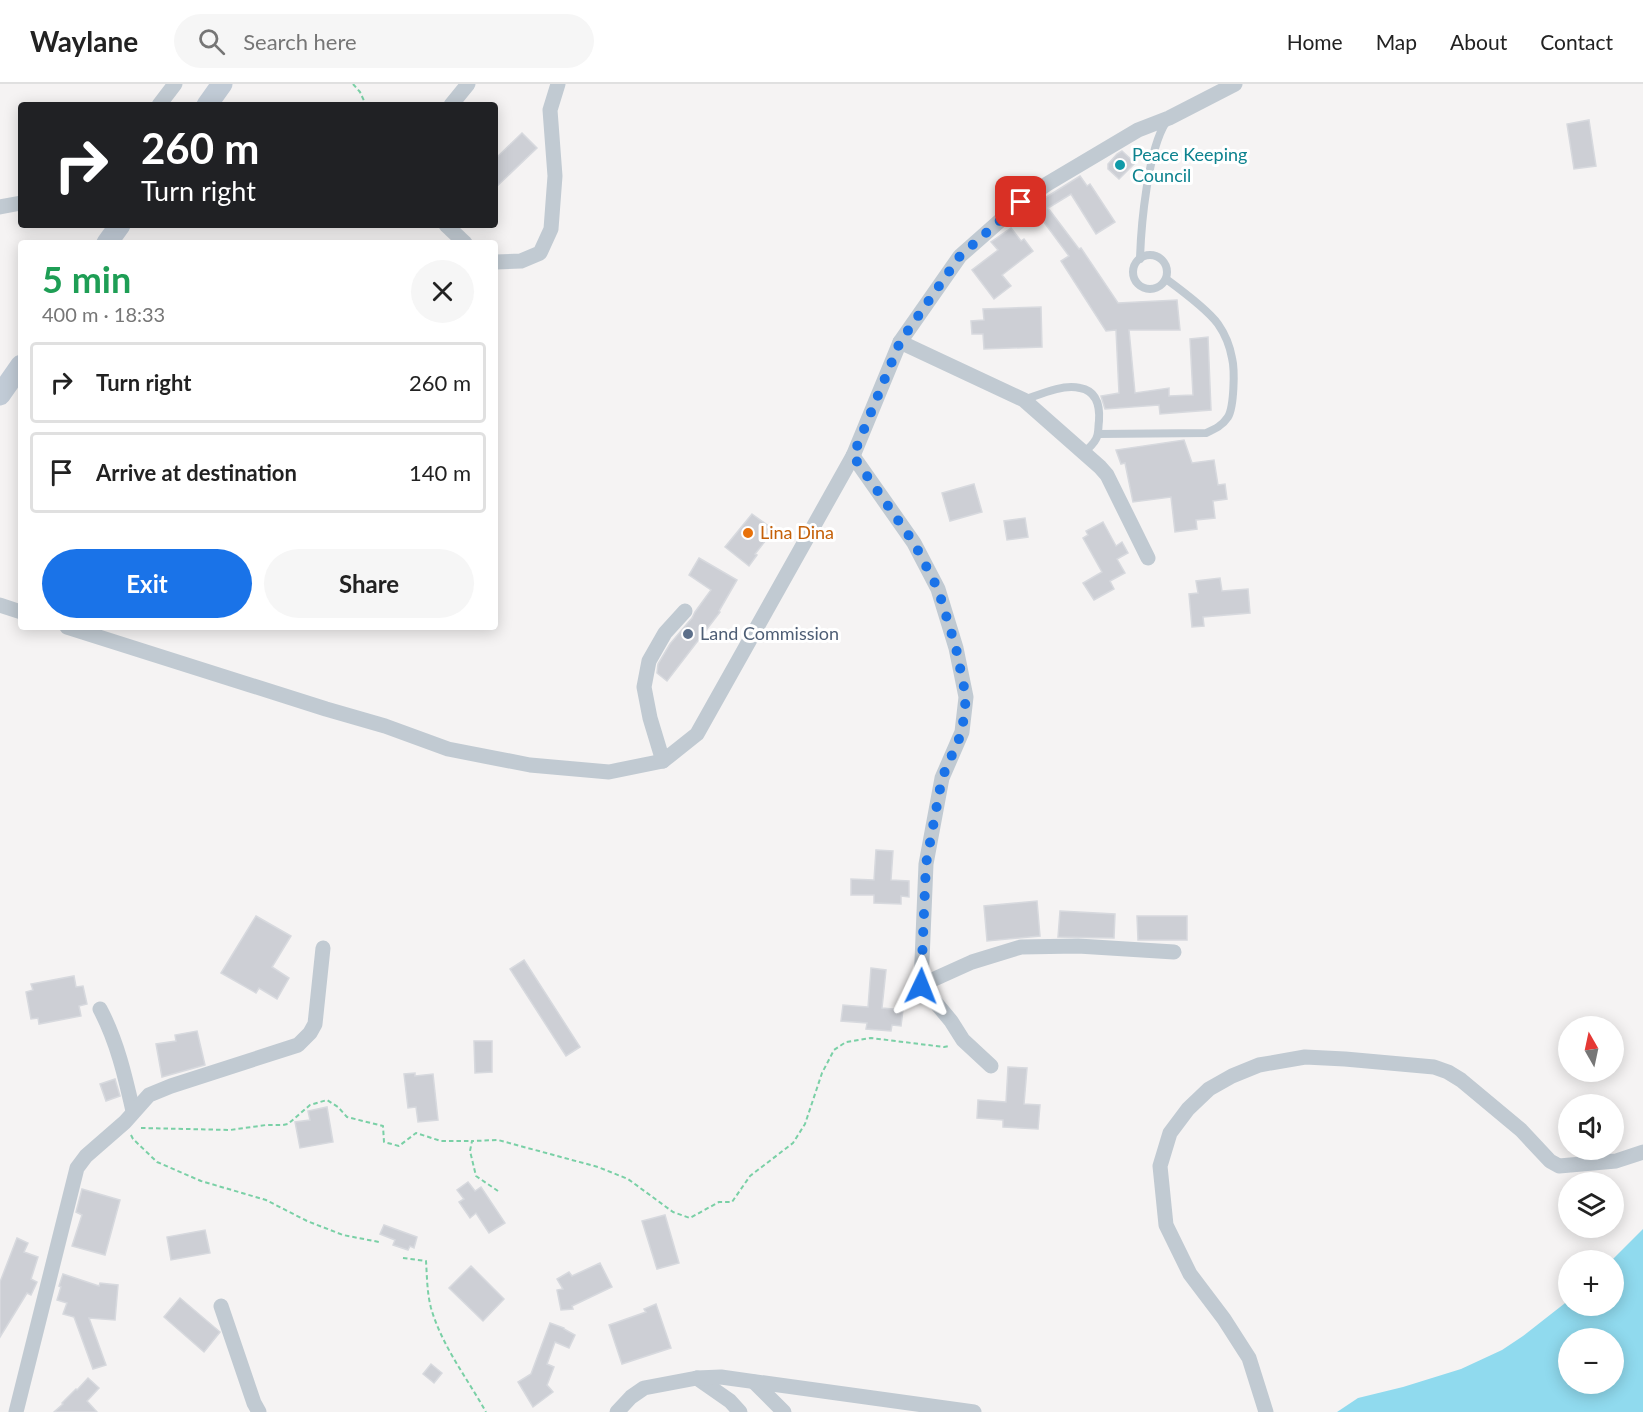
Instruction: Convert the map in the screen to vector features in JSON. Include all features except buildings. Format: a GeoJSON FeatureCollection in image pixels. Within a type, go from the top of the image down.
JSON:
{"type":"FeatureCollection","features":[{"type":"Feature","properties":{"kind":"street"},"geometry":{"type":"LineString","coordinates":[[161,102],[174,84]]}},
{"type":"Feature","properties":{"kind":"street"},"geometry":{"type":"LineString","coordinates":[[209,102],[222,84]]}},
{"type":"Feature","properties":{"kind":"street"},"geometry":{"type":"LineString","coordinates":[[453,102],[468,84]]}},
{"type":"Feature","properties":{"kind":"street"},"geometry":{"type":"LineString","coordinates":[[498,262],[520,261],[540,253],[551,229],[555,176],[550,110],[558,84]]}},
{"type":"Feature","properties":{"kind":"street"},"geometry":{"type":"LineString","coordinates":[[76,630],[385,726],[448,749],[530,765],[609,772],[663,761],[697,734],[853,456],[900,342],[960,256],[1021,202],[1047,184],[1138,130],[1169,118],[1235,84]]}},
{"type":"Feature","properties":{"kind":"street"},"geometry":{"type":"LineString","coordinates":[[0,207],[18,204]]}},
{"type":"Feature","properties":{"kind":"street"},"geometry":{"type":"LineString","coordinates":[[449,228],[462,240]]}},
{"type":"Feature","properties":{"kind":"street"},"geometry":{"type":"LineString","coordinates":[[900,342],[1024,400],[1107,475],[1148,558]]}},
{"type":"Feature","properties":{"kind":"street"},"geometry":{"type":"LineString","coordinates":[[0,395],[18,369]]}},
{"type":"Feature","properties":{"kind":"street"},"geometry":{"type":"LineString","coordinates":[[853,456],[914,543],[938,589],[956,648],[966,697],[962,732],[942,778],[926,864],[921,986],[963,1040],[991,1066]]}},
{"type":"Feature","properties":{"kind":"street"},"geometry":{"type":"LineString","coordinates":[[0,605],[18,611]]}},
{"type":"Feature","properties":{"kind":"street"},"geometry":{"type":"LineString","coordinates":[[663,761],[644,687],[649,661],[665,633],[685,611]]}},
{"type":"Feature","properties":{"kind":"street"},"geometry":{"type":"LineString","coordinates":[[921,986],[972,962],[1021,947],[1078,946],[1174,952]]}},
{"type":"Feature","properties":{"kind":"street"},"geometry":{"type":"LineString","coordinates":[[16,1412],[77,1168],[86,1156],[149,1095],[298,1045],[315,1024],[323,948]]}},
{"type":"Feature","properties":{"kind":"street"},"geometry":{"type":"LineString","coordinates":[[100,1009],[106,1019],[125,1072],[129,1116]]}},
{"type":"Feature","properties":{"kind":"street"},"geometry":{"type":"LineString","coordinates":[[1266,1412],[1249,1358],[1224,1319],[1190,1274],[1166,1224],[1160,1166],[1170,1133],[1188,1108],[1209,1089],[1259,1065],[1305,1057],[1434,1067],[1461,1080],[1521,1130],[1550,1161],[1559,1166],[1616,1161],[1643,1152]]}},
{"type":"Feature","properties":{"kind":"street"},"geometry":{"type":"LineString","coordinates":[[221,1306],[259,1412]]}},
{"type":"Feature","properties":{"kind":"street"},"geometry":{"type":"LineString","coordinates":[[617,1412],[631,1396],[644,1388],[697,1378],[721,1377],[974,1412]]}},
{"type":"Feature","properties":{"kind":"street"},"geometry":{"type":"LineString","coordinates":[[697,1378],[730,1401],[740,1412]]}},
{"type":"Feature","properties":{"kind":"street"},"geometry":{"type":"LineString","coordinates":[[754,1382],[784,1412]]}},
{"type":"Feature","properties":{"kind":"lane"},"geometry":{"type":"LineString","coordinates":[[1140,259],[1141,233],[1149,178],[1161,130],[1169,118]]}},
{"type":"Feature","properties":{"kind":"lane"},"geometry":{"type":"LineString","coordinates":[[1148,256],[1157,257],[1164,262],[1167,270],[1166,279],[1160,286],[1152,289],[1143,288],[1137,283],[1133,275],[1134,266],[1140,259],[1148,256]]}},
{"type":"Feature","properties":{"kind":"lane"},"geometry":{"type":"LineString","coordinates":[[1098,434],[1206,433],[1221,427],[1233,407],[1233,360],[1227,341],[1217,323],[1189,296],[1166,279]]}},
{"type":"Feature","properties":{"kind":"lane"},"geometry":{"type":"LineString","coordinates":[[1024,400],[1057,389],[1071,387],[1090,392],[1098,404],[1098,434],[1095,442],[1083,453]]}},
{"type":"Feature","properties":{"kind":"path"},"geometry":{"type":"LineString","coordinates":[[353,84],[365,102]]}},
{"type":"Feature","properties":{"kind":"path"},"geometry":{"type":"LineString","coordinates":[[129,1116],[140,1128],[230,1130],[288,1124],[310,1105],[327,1100],[347,1117],[383,1126],[384,1142],[399,1146],[417,1133],[441,1142],[498,1140],[598,1167],[628,1179],[673,1212],[690,1218],[719,1202],[732,1202],[750,1176],[793,1143],[805,1124],[822,1073],[834,1050],[846,1042],[872,1038],[944,1047],[963,1040]]}},
{"type":"Feature","properties":{"kind":"path"},"geometry":{"type":"LineString","coordinates":[[129,1116],[133,1140],[157,1162],[201,1181],[266,1200],[307,1221],[343,1235],[379,1242]]}},
{"type":"Feature","properties":{"kind":"path"},"geometry":{"type":"LineString","coordinates":[[472,1141],[470,1151],[476,1176],[498,1191]]}},
{"type":"Feature","properties":{"kind":"path"},"geometry":{"type":"LineString","coordinates":[[403,1258],[426,1261],[431,1306],[439,1328],[459,1368],[486,1412]]}},
{"type":"Feature","properties":{"kind":"water"},"geometry":{"type":"Polygon","coordinates":[[[1643,1229],[1643,1412],[1337,1412],[1358,1398],[1461,1369],[1502,1350],[1558,1309],[1558,1316],[1624,1316],[1624,1250],[1622,1250],[1643,1229]]]}},
{"type":"Feature","properties":{"kind":"place","name":"Peace Keeping Council"},"geometry":{"type":"Point","coordinates":[1120,165]}},
{"type":"Feature","properties":{"kind":"place","name":"Lina Dina"},"geometry":{"type":"Point","coordinates":[748,533]}},
{"type":"Feature","properties":{"kind":"place","name":"Land Commission"},"geometry":{"type":"Point","coordinates":[688,634]}},
{"type":"Feature","properties":{"kind":"route"},"geometry":{"type":"LineString","coordinates":[[921,986],[926,864],[942,778],[962,732],[966,697],[956,648],[938,589],[914,543],[853,456],[900,342],[960,256],[1021,202]]}}]}
